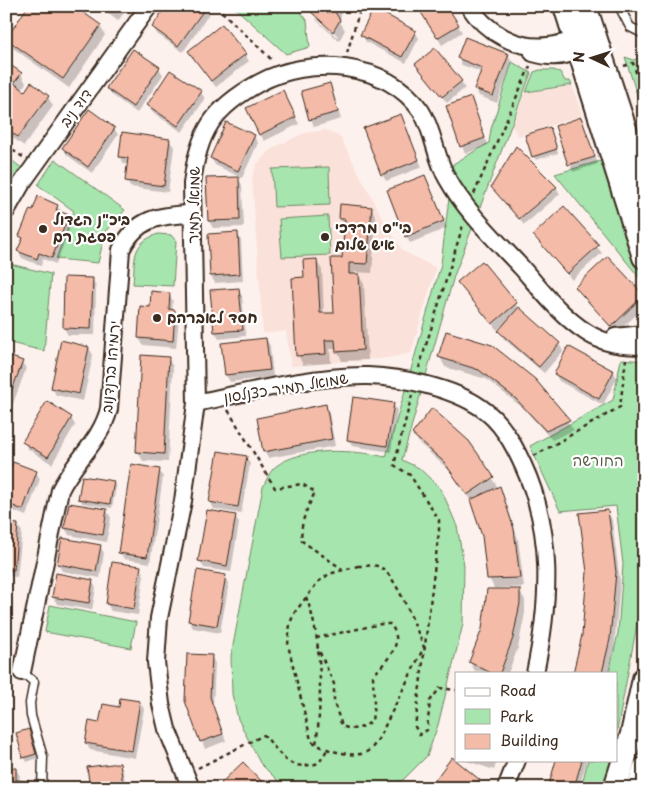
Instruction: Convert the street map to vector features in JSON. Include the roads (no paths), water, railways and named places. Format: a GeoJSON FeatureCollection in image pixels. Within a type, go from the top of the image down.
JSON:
{"type":"FeatureCollection","features":[{"type":"Feature","properties":{"kind":"street","name":"דוד ניב"},"geometry":{"type":"LineString","coordinates":[[6,210],[35,165],[149,6]]}},
{"type":"Feature","properties":{"kind":"street"},"geometry":{"type":"LineString","coordinates":[[469,6],[484,25],[496,34],[535,54],[554,57],[583,44]]}},
{"type":"Feature","properties":{"kind":"street"},"geometry":{"type":"LineString","coordinates":[[564,6],[583,44],[644,187]]}},
{"type":"Feature","properties":{"kind":"street"},"geometry":{"type":"LineString","coordinates":[[586,6],[583,44],[644,257]]}},
{"type":"Feature","properties":{"kind":"street"},"geometry":{"type":"LineString","coordinates":[[518,44],[542,47],[583,44]]}},
{"type":"Feature","properties":{"kind":"street","name":"שמואל תמיר"},"geometry":{"type":"LineString","coordinates":[[197,401],[192,184],[199,143],[210,124],[225,106],[242,92],[285,73],[306,68],[342,67],[369,72],[388,82],[408,98],[421,111],[440,164],[457,195],[552,301],[569,318],[595,337],[613,344],[636,346]]}},
{"type":"Feature","properties":{"kind":"street","name":"ירמיהו ברנדנוב"},"geometry":{"type":"LineString","coordinates":[[22,672],[56,502],[65,480],[102,430],[109,409],[121,250],[130,233],[138,227],[166,215],[192,214]]}},
{"type":"Feature","properties":{"kind":"street"},"geometry":{"type":"LineString","coordinates":[[595,337],[644,334]]}},
{"type":"Feature","properties":{"kind":"street","name":"שמואל תמיר כצנלסון"},"geometry":{"type":"LineString","coordinates":[[197,401],[346,377],[387,378],[446,391],[481,408],[496,420],[522,462],[536,498],[547,554],[546,604],[535,672]]}},
{"type":"Feature","properties":{"kind":"street"},"geometry":{"type":"LineString","coordinates":[[186,783],[167,729],[161,704],[156,646],[163,599],[183,501],[197,401]]}},
{"type":"Feature","properties":{"kind":"street"},"geometry":{"type":"LineString","coordinates":[[616,788],[632,734],[644,679]]}},
{"type":"Feature","properties":{"kind":"street"},"geometry":{"type":"LineString","coordinates":[[506,788],[515,762]]}},
{"type":"Feature","properties":{"kind":"street"},"geometry":{"type":"LineString","coordinates":[[638,788],[644,769]]}},
{"type":"Feature","properties":{"kind":"lane"},"geometry":{"type":"LineString","coordinates":[[618,6],[630,28],[644,34]]}},
{"type":"Feature","properties":{"kind":"lane"},"geometry":{"type":"LineString","coordinates":[[22,672],[34,682],[30,703],[31,716],[43,757],[42,788]]}},
{"type":"Feature","properties":{"kind":"tram line"},"geometry":{"type":"LineString","coordinates":[[637,6],[644,29]]}},
{"type":"Feature","properties":{"kind":"place","name":"ביכ\"נ הגדול פסגת רם"},"geometry":{"type":"Point","coordinates":[43,229]}},
{"type":"Feature","properties":{"kind":"place","name":"בי\"ס מרדכי איש שלום"},"geometry":{"type":"Point","coordinates":[325,237]}},
{"type":"Feature","properties":{"kind":"place","name":"חסד לאברהם"},"geometry":{"type":"Point","coordinates":[157,318]}},
{"type":"Feature","properties":{"kind":"park label","name":"החורשה"},"geometry":{"type":"Point","coordinates":[598,461]}}]}
